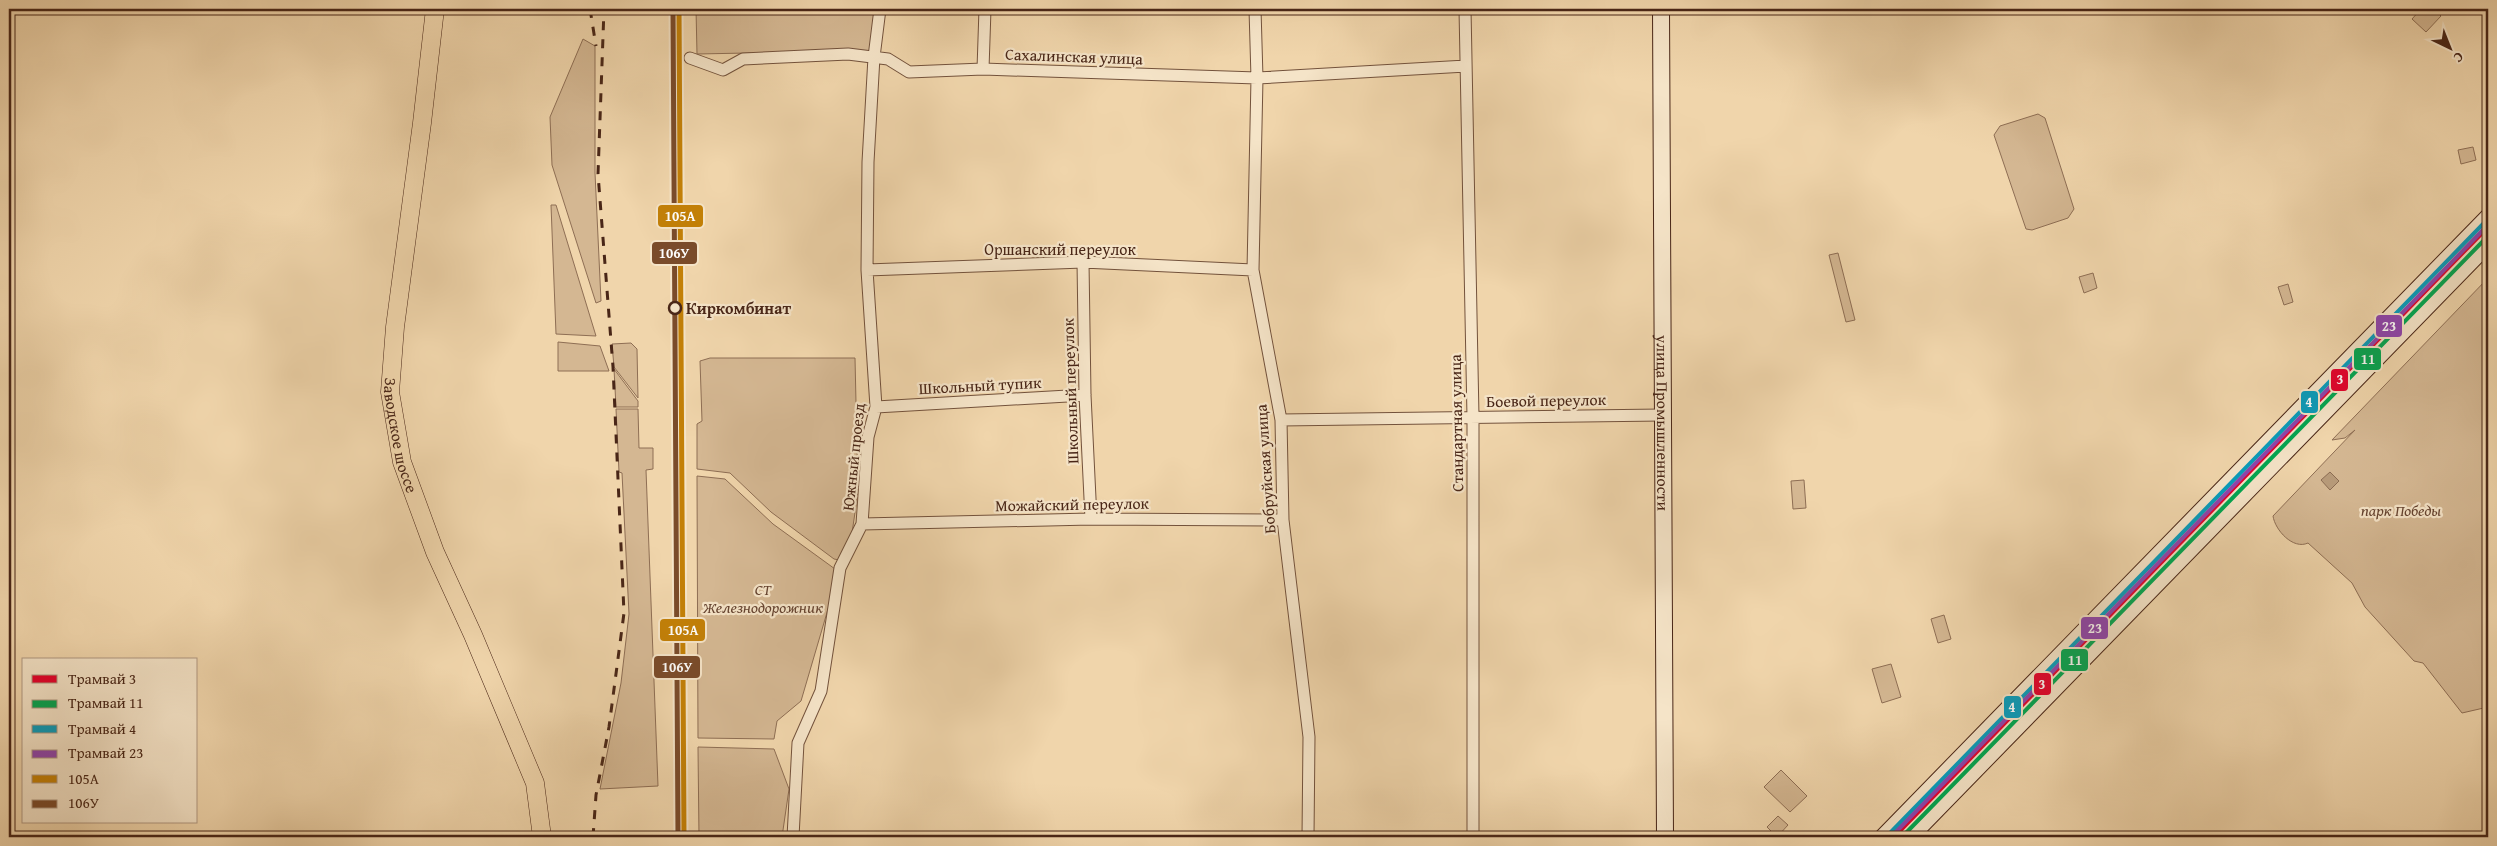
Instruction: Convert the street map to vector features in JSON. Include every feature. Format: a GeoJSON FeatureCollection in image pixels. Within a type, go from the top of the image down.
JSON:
{"type":"FeatureCollection","features":[{"type":"Feature","properties":{"kind":"main road","name":"Заводское шоссе"},"geometry":{"type":"LineString","coordinates":[[435,9],[395,327],[390,392],[402,462],[435,552],[473,634],[535,783],[542,837]]}},
{"type":"Feature","properties":{"kind":"main road","name":"улица Промышленности"},"geometry":{"type":"LineString","coordinates":[[1662,9],[1665,837]]}},
{"type":"Feature","properties":{"kind":"main road"},"geometry":{"type":"LineString","coordinates":[[1882,837],[2488,217]]}},
{"type":"Feature","properties":{"kind":"main road"},"geometry":{"type":"LineString","coordinates":[[1910,837],[2488,244]]}},
{"type":"Feature","properties":{"kind":"street","name":"Южный проезд"},"geometry":{"type":"LineString","coordinates":[[793,837],[798,743],[821,691],[840,568],[862,524],[868,437],[876,407],[867,270],[868,162],[874,57],[880,9]]}},
{"type":"Feature","properties":{"kind":"street"},"geometry":{"type":"LineString","coordinates":[[984,69],[985,9]]}},
{"type":"Feature","properties":{"kind":"street","name":"Бобруйская улица"},"geometry":{"type":"LineString","coordinates":[[1255,9],[1257,78],[1252,270],[1281,420],[1283,520],[1309,737],[1308,837]]}},
{"type":"Feature","properties":{"kind":"street","name":"Стандартная улица"},"geometry":{"type":"LineString","coordinates":[[1465,9],[1473,417],[1473,837]]}},
{"type":"Feature","properties":{"kind":"street","name":"Сахалинская улица"},"geometry":{"type":"LineString","coordinates":[[690,58],[723,70],[743,59],[848,54],[888,59],[909,72],[984,69],[1257,78],[1466,66]]}},
{"type":"Feature","properties":{"kind":"street","name":"Оршанский переулок"},"geometry":{"type":"LineString","coordinates":[[867,270],[1084,262],[1252,270]]}},
{"type":"Feature","properties":{"kind":"street","name":"Школьный переулок"},"geometry":{"type":"LineString","coordinates":[[1084,262],[1085,396],[1091,519]]}},
{"type":"Feature","properties":{"kind":"street","name":"Школьный тупик"},"geometry":{"type":"LineString","coordinates":[[876,407],[1085,396]]}},
{"type":"Feature","properties":{"kind":"street","name":"Боевой переулок"},"geometry":{"type":"LineString","coordinates":[[1281,420],[1662,414]]}},
{"type":"Feature","properties":{"kind":"street","name":"Можайский переулок"},"geometry":{"type":"LineString","coordinates":[[862,524],[1091,519],[1283,520]]}},
{"type":"Feature","properties":{"kind":"green space"},"geometry":{"type":"Polygon","coordinates":[[[696,9],[874,9],[872,53],[849,51],[697,54],[696,9]]]}},
{"type":"Feature","properties":{"kind":"green space"},"geometry":{"type":"Polygon","coordinates":[[[2421,9],[2434,9],[2441,16],[2426,32],[2412,19],[2421,9]]]}},
{"type":"Feature","properties":{"kind":"green space"},"geometry":{"type":"Polygon","coordinates":[[[583,39],[595,46],[595,173],[601,301],[596,303],[552,165],[550,117],[583,39]]]}},
{"type":"Feature","properties":{"kind":"green space"},"geometry":{"type":"Polygon","coordinates":[[[2038,114],[2045,118],[2074,209],[2068,218],[2032,230],[2026,229],[1994,135],[2000,126],[2038,114]]]}},
{"type":"Feature","properties":{"kind":"green space"},"geometry":{"type":"Polygon","coordinates":[[[2473,147],[2476,160],[2461,164],[2458,150],[2473,147]]]}},
{"type":"Feature","properties":{"kind":"green space"},"geometry":{"type":"Polygon","coordinates":[[[551,205],[556,205],[596,336],[556,334],[551,205]]]}},
{"type":"Feature","properties":{"kind":"green space"},"geometry":{"type":"Polygon","coordinates":[[[1838,253],[1855,320],[1846,322],[1829,255],[1838,253]]]}},
{"type":"Feature","properties":{"kind":"green space"},"geometry":{"type":"Polygon","coordinates":[[[2093,273],[2097,288],[2084,293],[2079,277],[2093,273]]]}},
{"type":"Feature","properties":{"kind":"green space","name":"парк Победы"},"geometry":{"type":"Polygon","coordinates":[[[2488,278],[2488,707],[2462,713],[2423,663],[2414,661],[2365,607],[2352,583],[2308,543],[2296,544],[2281,533],[2273,516],[2355,430],[2345,438],[2332,440],[2488,278]]]}},
{"type":"Feature","properties":{"kind":"green space"},"geometry":{"type":"Polygon","coordinates":[[[2288,284],[2293,302],[2284,305],[2278,287],[2288,284]]]}},
{"type":"Feature","properties":{"kind":"green space"},"geometry":{"type":"Polygon","coordinates":[[[558,342],[600,346],[609,371],[558,371],[558,342]]]}},
{"type":"Feature","properties":{"kind":"green space"},"geometry":{"type":"Polygon","coordinates":[[[631,343],[637,349],[638,398],[614,367],[612,344],[631,343]]]}},
{"type":"Feature","properties":{"kind":"green space"},"geometry":{"type":"Polygon","coordinates":[[[710,358],[855,358],[858,492],[852,533],[839,560],[834,559],[771,512],[730,473],[697,469],[697,424],[702,421],[700,361],[710,358]]]}},
{"type":"Feature","properties":{"kind":"green space"},"geometry":{"type":"Polygon","coordinates":[[[614,369],[638,401],[638,407],[616,407],[614,369]]]}},
{"type":"Feature","properties":{"kind":"green space"},"geometry":{"type":"Polygon","coordinates":[[[616,409],[638,409],[639,448],[653,448],[653,469],[646,470],[658,786],[600,789],[621,683],[629,614],[622,473],[619,472],[616,409]]]}},
{"type":"Feature","properties":{"kind":"green space","name":"СТ Железнодорожник"},"geometry":{"type":"Polygon","coordinates":[[[697,476],[725,479],[773,524],[835,569],[833,592],[801,701],[777,721],[774,739],[698,738],[697,476]]]}},
{"type":"Feature","properties":{"kind":"green space"},"geometry":{"type":"Polygon","coordinates":[[[1804,480],[1806,508],[1793,509],[1791,481],[1804,480]]]}},
{"type":"Feature","properties":{"kind":"green space"},"geometry":{"type":"Polygon","coordinates":[[[1944,615],[1951,639],[1938,643],[1931,619],[1944,615]]]}},
{"type":"Feature","properties":{"kind":"green space"},"geometry":{"type":"Polygon","coordinates":[[[1891,664],[1901,697],[1882,703],[1872,669],[1891,664]]]}},
{"type":"Feature","properties":{"kind":"green space"},"geometry":{"type":"Polygon","coordinates":[[[698,747],[774,749],[789,789],[782,837],[699,837],[698,747]]]}},
{"type":"Feature","properties":{"kind":"green space"},"geometry":{"type":"Polygon","coordinates":[[[1781,770],[1807,796],[1790,812],[1764,787],[1781,770]]]}},
{"type":"Feature","properties":{"kind":"green space"},"geometry":{"type":"Polygon","coordinates":[[[1778,816],[1788,825],[1777,837],[1767,827],[1778,816]]]}},
{"type":"Feature","properties":{"kind":"shaded area"},"geometry":{"type":"Polygon","coordinates":[[[2330,472],[2339,481],[2330,490],[2321,480],[2330,472]]]}},
{"type":"Feature","properties":{"kind":"railway"},"geometry":{"type":"LineString","coordinates":[[590,9],[596,46]]}},
{"type":"Feature","properties":{"kind":"railway"},"geometry":{"type":"LineString","coordinates":[[593,837],[596,795],[609,727],[624,613],[613,367],[598,174],[604,9]]}},
{"type":"Feature","properties":{"kind":"tram line","name":"4"},"geometry":{"type":"LineString","coordinates":[[1890,833],[2484,223]]}},
{"type":"Feature","properties":{"kind":"tram line","name":"3"},"geometry":{"type":"LineString","coordinates":[[1894,837],[2488,227]]}},
{"type":"Feature","properties":{"kind":"tram line","name":"23"},"geometry":{"type":"LineString","coordinates":[[1895,833],[2484,229]]}},
{"type":"Feature","properties":{"kind":"tram line","name":"11"},"geometry":{"type":"LineString","coordinates":[[1902,837],[2488,236]]}},
{"type":"Feature","properties":{"kind":"transit line","name":"106У"},"geometry":{"type":"LineString","coordinates":[[673,9],[678,837]]}},
{"type":"Feature","properties":{"kind":"transit line","name":"105А"},"geometry":{"type":"LineString","coordinates":[[679,9],[684,837]]}},
{"type":"Feature","properties":{"kind":"place","name":"Киркомбинат"},"geometry":{"type":"Point","coordinates":[675,308]}}]}
